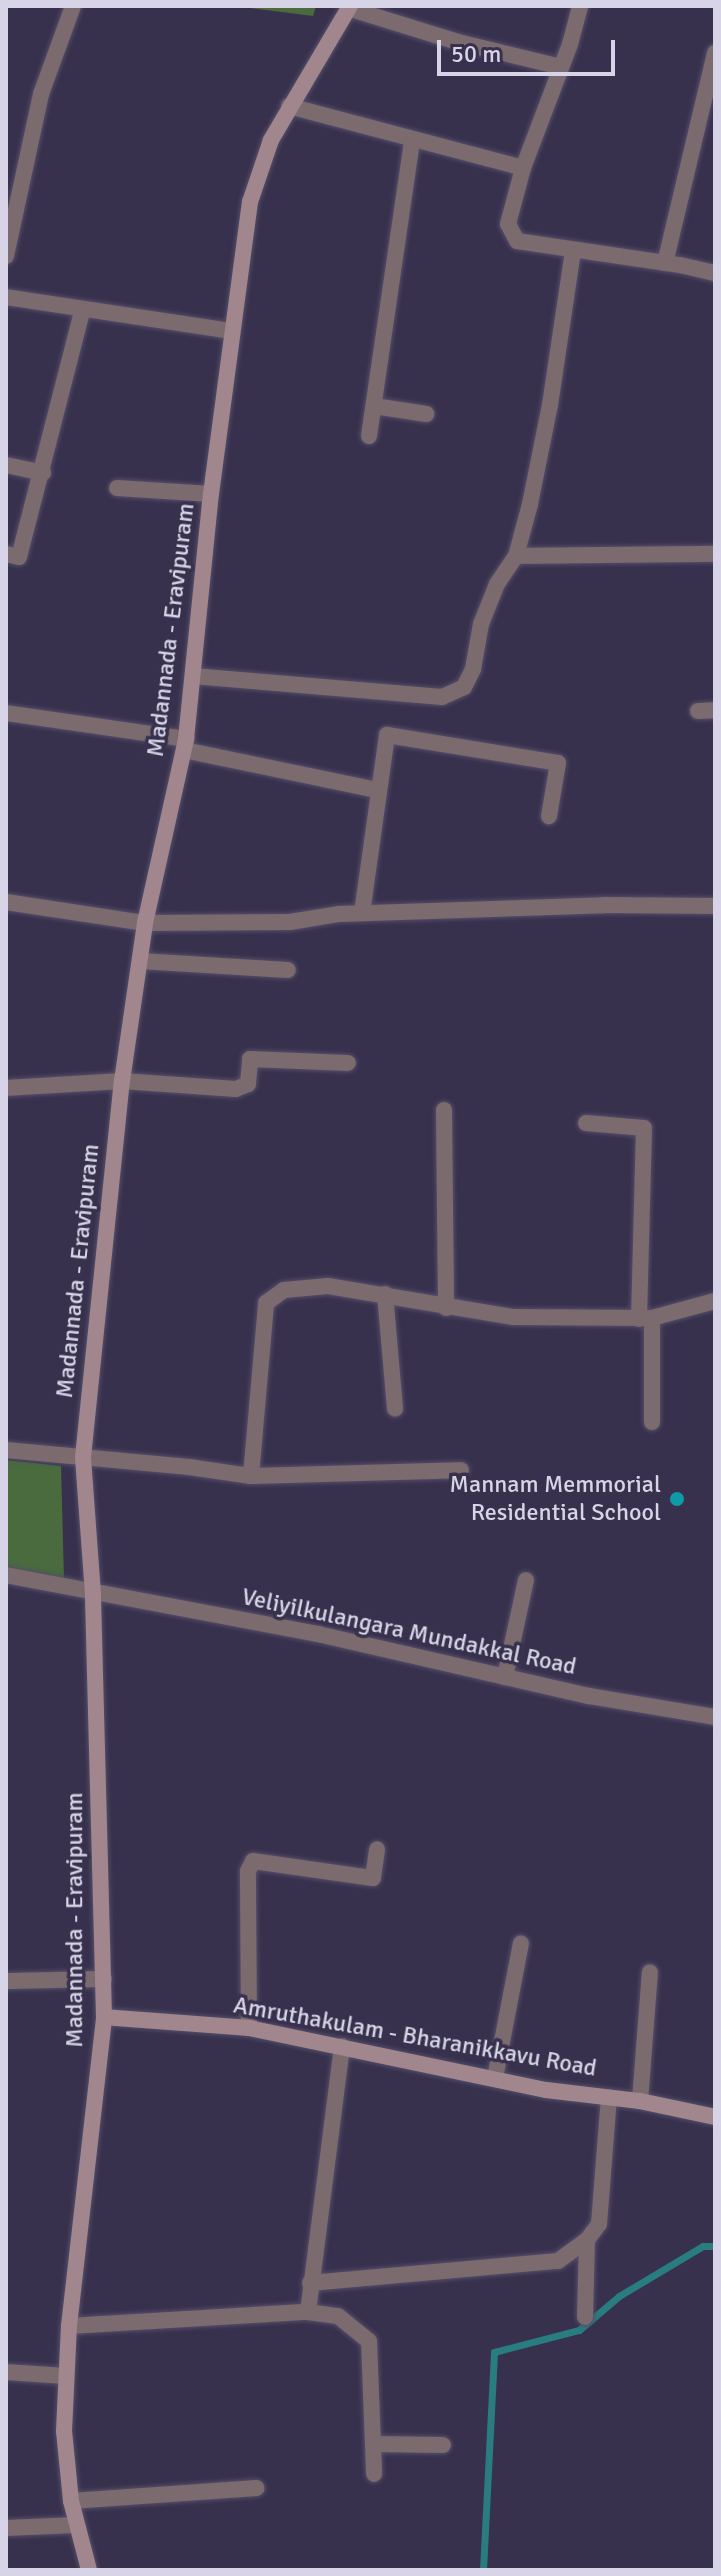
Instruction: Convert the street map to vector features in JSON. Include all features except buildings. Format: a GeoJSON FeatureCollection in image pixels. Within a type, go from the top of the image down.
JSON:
{"type":"FeatureCollection","features":[{"type":"Feature","properties":{"kind":"main road","name":"Madannada - Eravipuram"},"geometry":{"type":"LineString","coordinates":[[89,2570],[71,2501],[64,2431],[69,2326],[104,2017],[93,1594],[83,1457],[122,1081],[145,923],[185,744],[211,494],[250,202],[271,140],[349,7]]}},
{"type":"Feature","properties":{"kind":"main road","name":"Amruthakulam - Bharanikkavu Road"},"geometry":{"type":"LineString","coordinates":[[104,2017],[249,2028],[546,2090],[640,2101],[715,2117]]}},
{"type":"Feature","properties":{"kind":"street"},"geometry":{"type":"LineString","coordinates":[[6,256],[41,94],[73,6]]}},
{"type":"Feature","properties":{"kind":"street"},"geometry":{"type":"LineString","coordinates":[[580,6],[523,168],[508,224],[510,233],[517,241],[573,252],[665,263],[715,273]]}},
{"type":"Feature","properties":{"kind":"street"},"geometry":{"type":"LineString","coordinates":[[349,7],[458,42],[561,67]]}},
{"type":"Feature","properties":{"kind":"street"},"geometry":{"type":"LineString","coordinates":[[665,263],[715,53]]}},
{"type":"Feature","properties":{"kind":"street"},"geometry":{"type":"LineString","coordinates":[[289,106],[523,168]]}},
{"type":"Feature","properties":{"kind":"street"},"geometry":{"type":"LineString","coordinates":[[369,436],[412,141]]}},
{"type":"Feature","properties":{"kind":"street"},"geometry":{"type":"LineString","coordinates":[[193,676],[442,697],[464,687],[473,669],[481,624],[497,584],[516,556],[550,405],[573,252]]}},
{"type":"Feature","properties":{"kind":"street"},"geometry":{"type":"LineString","coordinates":[[6,297],[82,311],[232,331]]}},
{"type":"Feature","properties":{"kind":"street"},"geometry":{"type":"LineString","coordinates":[[6,554],[19,557],[43,473],[82,311]]}},
{"type":"Feature","properties":{"kind":"street"},"geometry":{"type":"LineString","coordinates":[[374,406],[426,414]]}},
{"type":"Feature","properties":{"kind":"street"},"geometry":{"type":"LineString","coordinates":[[6,465],[43,473]]}},
{"type":"Feature","properties":{"kind":"street"},"geometry":{"type":"LineString","coordinates":[[117,488],[211,494]]}},
{"type":"Feature","properties":{"kind":"street"},"geometry":{"type":"LineString","coordinates":[[516,556],[715,554]]}},
{"type":"Feature","properties":{"kind":"street"},"geometry":{"type":"LineString","coordinates":[[6,713],[185,744],[377,790]]}},
{"type":"Feature","properties":{"kind":"street"},"geometry":{"type":"LineString","coordinates":[[362,913],[387,735],[558,763],[549,816]]}},
{"type":"Feature","properties":{"kind":"street"},"geometry":{"type":"LineString","coordinates":[[6,902],[145,923],[290,922],[362,913],[604,905],[715,906]]}},
{"type":"Feature","properties":{"kind":"street"},"geometry":{"type":"LineString","coordinates":[[140,961],[288,970]]}},
{"type":"Feature","properties":{"kind":"street"},"geometry":{"type":"LineString","coordinates":[[6,1088],[122,1081],[236,1089],[248,1084],[250,1059],[348,1063]]}},
{"type":"Feature","properties":{"kind":"street"},"geometry":{"type":"LineString","coordinates":[[444,1110],[446,1308]]}},
{"type":"Feature","properties":{"kind":"street"},"geometry":{"type":"LineString","coordinates":[[586,1123],[644,1128],[646,1319],[652,1422]]}},
{"type":"Feature","properties":{"kind":"street"},"geometry":{"type":"LineString","coordinates":[[251,1476],[266,1303],[284,1290],[307,1286],[385,1294],[446,1308],[513,1317],[646,1319],[715,1301]]}},
{"type":"Feature","properties":{"kind":"street"},"geometry":{"type":"LineString","coordinates":[[385,1294],[395,1409]]}},
{"type":"Feature","properties":{"kind":"street"},"geometry":{"type":"LineString","coordinates":[[6,1450],[251,1476],[461,1470]]}},
{"type":"Feature","properties":{"kind":"street","name":"Veliyilkulangara Mundakkal Road"},"geometry":{"type":"LineString","coordinates":[[6,1575],[93,1594],[318,1634],[505,1677],[715,1717]]}},
{"type":"Feature","properties":{"kind":"street"},"geometry":{"type":"LineString","coordinates":[[505,1677],[526,1580]]}},
{"type":"Feature","properties":{"kind":"street"},"geometry":{"type":"LineString","coordinates":[[249,2028],[248,1871],[253,1861],[373,1878],[377,1849]]}},
{"type":"Feature","properties":{"kind":"street"},"geometry":{"type":"LineString","coordinates":[[495,2078],[521,1943]]}},
{"type":"Feature","properties":{"kind":"street"},"geometry":{"type":"LineString","coordinates":[[640,2101],[650,1972]]}},
{"type":"Feature","properties":{"kind":"street"},"geometry":{"type":"LineString","coordinates":[[6,1981],[104,1979]]}},
{"type":"Feature","properties":{"kind":"street"},"geometry":{"type":"LineString","coordinates":[[308,2312],[342,2046]]}},
{"type":"Feature","properties":{"kind":"street"},"geometry":{"type":"LineString","coordinates":[[310,2283],[558,2261],[587,2240],[599,2224],[609,2097]]}},
{"type":"Feature","properties":{"kind":"street"},"geometry":{"type":"LineString","coordinates":[[585,2317],[587,2240]]}},
{"type":"Feature","properties":{"kind":"street"},"geometry":{"type":"LineString","coordinates":[[69,2326],[308,2312],[338,2316],[369,2341],[374,2474]]}},
{"type":"Feature","properties":{"kind":"street"},"geometry":{"type":"LineString","coordinates":[[6,2372],[65,2376]]}},
{"type":"Feature","properties":{"kind":"street"},"geometry":{"type":"LineString","coordinates":[[373,2444],[443,2445]]}},
{"type":"Feature","properties":{"kind":"street"},"geometry":{"type":"LineString","coordinates":[[71,2501],[257,2488]]}},
{"type":"Feature","properties":{"kind":"street"},"geometry":{"type":"LineString","coordinates":[[6,2528],[76,2525]]}},
{"type":"Feature","properties":{"kind":"green space"},"geometry":{"type":"Polygon","coordinates":[[[235,6],[316,6],[313,16],[235,6]]]}},
{"type":"Feature","properties":{"kind":"green space"},"geometry":{"type":"Polygon","coordinates":[[[6,1460],[61,1466],[64,1579],[6,1581],[6,1460]]]}},
{"type":"Feature","properties":{"kind":"waterway"},"geometry":{"type":"LineString","coordinates":[[483,2570],[494,2352],[579,2330],[619,2296],[703,2246],[715,2246]]}},
{"type":"Feature","properties":{"kind":"place","name":"Mannam Memmorial Residential School"},"geometry":{"type":"Point","coordinates":[677,1499]}}]}
